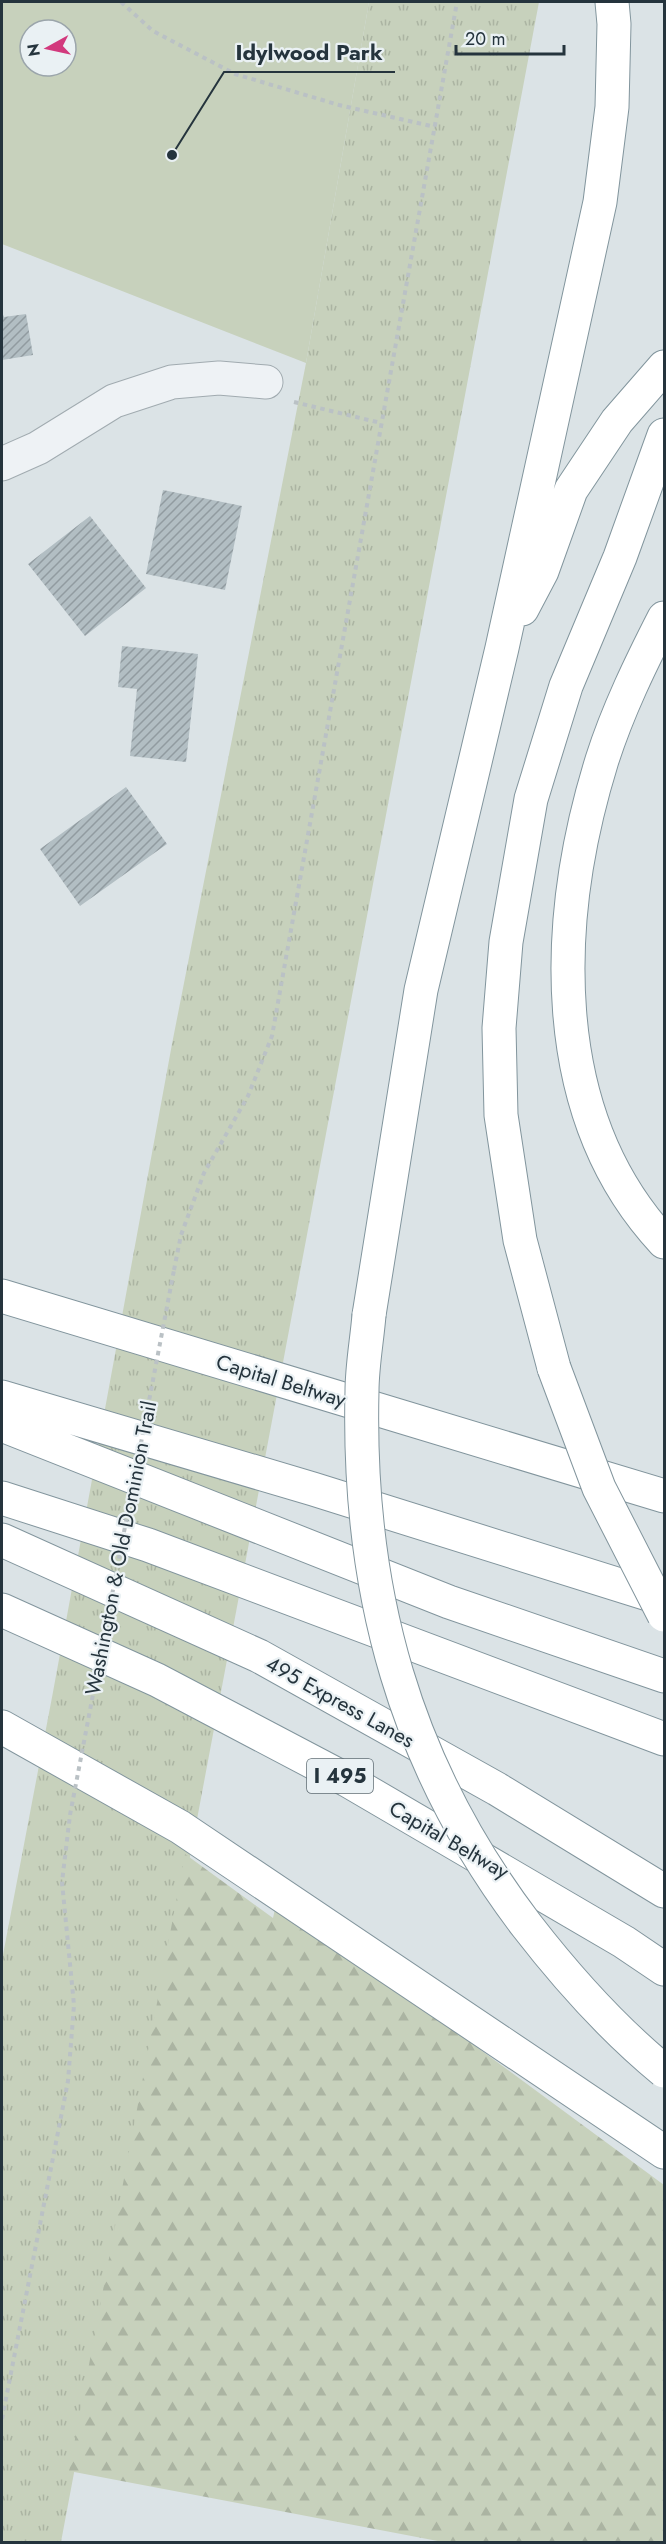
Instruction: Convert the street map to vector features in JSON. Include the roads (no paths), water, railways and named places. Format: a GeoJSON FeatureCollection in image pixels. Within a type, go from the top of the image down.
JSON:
{"type":"FeatureCollection","features":[{"type":"Feature","properties":{"kind":"highway"},"geometry":{"type":"LineString","coordinates":[[612,2],[612,107],[600,202],[502,648],[421,990],[369,1315],[362,1389],[362,1468],[367,1536],[378,1606],[396,1678],[423,1749],[457,1821],[504,1895],[542,1946],[591,2002],[664,2070]]}},
{"type":"Feature","properties":{"kind":"highway"},"geometry":{"type":"LineString","coordinates":[[502,648],[542,571],[571,490],[617,421],[664,367]]}},
{"type":"Feature","properties":{"kind":"highway"},"geometry":{"type":"LineString","coordinates":[[664,435],[620,557],[566,686],[531,799],[506,942],[499,1028],[501,1114],[520,1240],[554,1368],[599,1488],[664,1615]]}},
{"type":"Feature","properties":{"kind":"highway"},"geometry":{"type":"LineString","coordinates":[[664,618],[622,704],[589,806],[574,878],[568,966],[569,1013],[578,1078],[602,1151],[626,1193],[664,1242]]}},
{"type":"Feature","properties":{"kind":"highway","name":"Capital Beltway"},"geometry":{"type":"LineString","coordinates":[[2,1296],[664,1496]]}},
{"type":"Feature","properties":{"kind":"highway"},"geometry":{"type":"LineString","coordinates":[[2,1397],[313,1489],[664,1599]]}},
{"type":"Feature","properties":{"kind":"highway"},"geometry":{"type":"LineString","coordinates":[[2,1425],[449,1602],[664,1676]]}},
{"type":"Feature","properties":{"kind":"highway"},"geometry":{"type":"LineString","coordinates":[[2,1498],[148,1545],[664,1739]]}},
{"type":"Feature","properties":{"kind":"highway","name":"495 Express Lanes"},"geometry":{"type":"LineString","coordinates":[[2,1540],[259,1656],[497,1790],[664,1891]]}},
{"type":"Feature","properties":{"kind":"highway","name":"Capital Beltway"},"geometry":{"type":"LineString","coordinates":[[2,1610],[157,1680],[347,1780],[624,1942],[664,1969]]}},
{"type":"Feature","properties":{"kind":"highway"},"geometry":{"type":"LineString","coordinates":[[2,1727],[180,1827],[664,2152]]}},
{"type":"Feature","properties":{"kind":"street"},"geometry":{"type":"LineString","coordinates":[[2,464],[38,448],[114,401],[172,382],[219,378],[266,382]]}},
{"type":"Feature","properties":{"kind":"place","name":"Idylwood Park"},"geometry":{"type":"Point","coordinates":[172,155]}}]}
